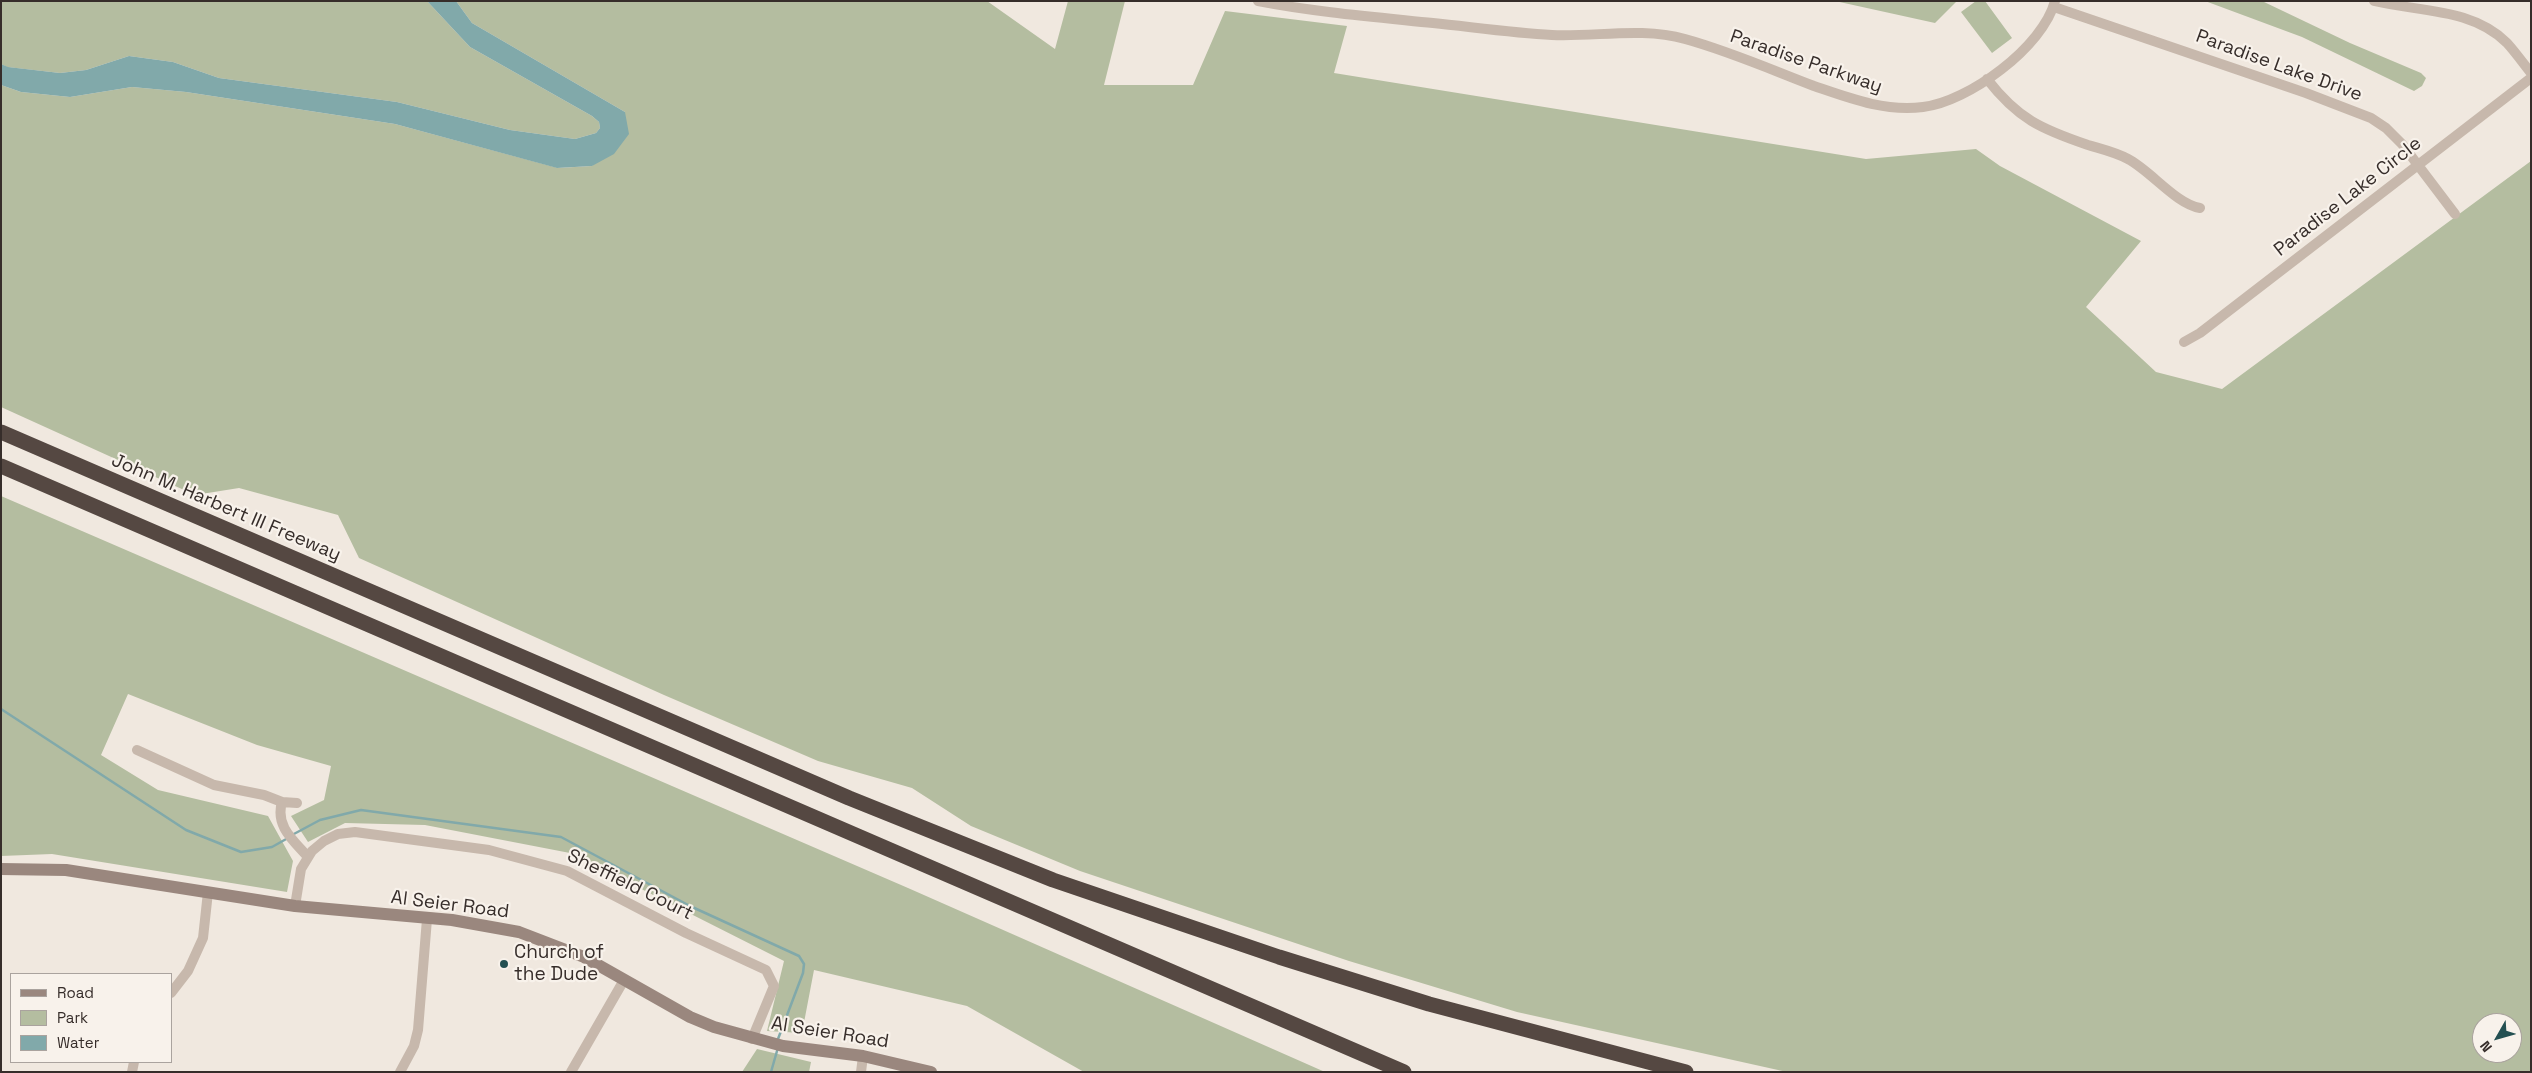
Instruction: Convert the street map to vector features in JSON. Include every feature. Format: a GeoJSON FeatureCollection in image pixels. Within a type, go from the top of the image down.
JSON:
{"type":"FeatureCollection","features":[{"type":"Feature","properties":{"kind":"highway","name":"John M. Harbert III Freeway"},"geometry":{"type":"LineString","coordinates":[[1,432],[907,822],[1053,880],[1270,954],[1429,1004],[1686,1072]]}},
{"type":"Feature","properties":{"kind":"highway"},"geometry":{"type":"LineString","coordinates":[[1,466],[1404,1072]]}},
{"type":"Feature","properties":{"kind":"street","name":"Paradise Parkway"},"geometry":{"type":"LineString","coordinates":[[1258,1],[1553,35],[1645,33],[1684,39],[1851,99],[1884,107],[1924,107],[1933,105],[1953,98],[1987,79],[2022,52],[2036,36],[2054,4]]}},
{"type":"Feature","properties":{"kind":"street"},"geometry":{"type":"LineString","coordinates":[[2374,1],[2451,14],[2479,24],[2506,43],[2531,74]]}},
{"type":"Feature","properties":{"kind":"street","name":"Paradise Lake Drive"},"geometry":{"type":"LineString","coordinates":[[2054,4],[2353,110],[2386,128],[2419,165],[2455,214]]}},
{"type":"Feature","properties":{"kind":"street","name":"Paradise Lake Circle"},"geometry":{"type":"LineString","coordinates":[[2184,342],[2200,333],[2531,78]]}},
{"type":"Feature","properties":{"kind":"street"},"geometry":{"type":"LineString","coordinates":[[1987,79],[2013,109],[2034,124],[2057,135],[2127,158],[2151,174],[2185,203],[2200,208]]}},
{"type":"Feature","properties":{"kind":"street"},"geometry":{"type":"LineString","coordinates":[[138,750],[214,785],[264,795],[282,802],[297,803]]}},
{"type":"Feature","properties":{"kind":"street"},"geometry":{"type":"LineString","coordinates":[[282,802],[279,813],[280,821],[294,842],[308,857]]}},
{"type":"Feature","properties":{"kind":"street","name":"Sheffield Court"},"geometry":{"type":"LineString","coordinates":[[295,906],[301,869],[308,857],[324,841],[338,834],[355,832],[489,850],[567,871],[686,933],[766,970],[774,986],[752,1039]]}},
{"type":"Feature","properties":{"kind":"street","name":"Al Seier Road"},"geometry":{"type":"LineString","coordinates":[[1,869],[66,870],[295,906],[488,925],[519,932],[584,957],[690,1017],[752,1039],[808,1050],[863,1056],[930,1072]]}},
{"type":"Feature","properties":{"kind":"street"},"geometry":{"type":"LineString","coordinates":[[172,992],[188,971],[203,938],[208,892]]}},
{"type":"Feature","properties":{"kind":"street"},"geometry":{"type":"LineString","coordinates":[[400,1072],[414,1046],[418,1030],[427,919]]}},
{"type":"Feature","properties":{"kind":"street"},"geometry":{"type":"LineString","coordinates":[[571,1072],[624,980]]}},
{"type":"Feature","properties":{"kind":"street"},"geometry":{"type":"LineString","coordinates":[[861,1072],[863,1056]]}},
{"type":"Feature","properties":{"kind":"green space"},"geometry":{"type":"Polygon","coordinates":[[[1,1],[427,1],[470,47],[592,116],[599,122],[600,128],[596,133],[575,139],[510,130],[397,102],[219,78],[173,62],[129,56],[86,70],[60,73],[7,67],[1,64],[1,1]]]}},
{"type":"Feature","properties":{"kind":"green space"},"geometry":{"type":"Polygon","coordinates":[[[456,1],[987,1],[1055,49],[1068,1],[1125,1],[1104,85],[1193,85],[1225,11],[1347,26],[1334,73],[1866,159],[1976,149],[2000,166],[2141,241],[2086,307],[2156,372],[2222,389],[2531,161],[2531,1072],[1787,1072],[1517,1012],[1349,961],[1080,871],[971,826],[912,788],[818,761],[664,695],[359,558],[338,515],[239,488],[195,495],[1,407],[1,85],[21,92],[70,97],[132,87],[186,92],[395,124],[558,168],[592,166],[625,112],[472,23],[456,1]]]}},
{"type":"Feature","properties":{"kind":"green space"},"geometry":{"type":"Polygon","coordinates":[[[1835,1],[1957,1],[1935,23],[1835,1]]]}},
{"type":"Feature","properties":{"kind":"green space"},"geometry":{"type":"Polygon","coordinates":[[[1976,1],[1985,1],[2012,38],[1992,53],[1961,12],[1976,1]]]}},
{"type":"Feature","properties":{"kind":"green space"},"geometry":{"type":"Polygon","coordinates":[[[2205,1],[2262,1],[2350,43],[2421,73],[2426,78],[2422,86],[2414,91],[2302,37],[2205,1]]]}},
{"type":"Feature","properties":{"kind":"green space"},"geometry":{"type":"Polygon","coordinates":[[[1,496],[908,888],[1325,1072],[1084,1072],[967,1006],[814,970],[802,1033],[767,1031],[784,961],[570,853],[425,825],[345,823],[308,842],[291,816],[324,800],[331,766],[257,745],[128,694],[101,755],[158,790],[268,816],[293,861],[287,892],[52,854],[1,856],[1,496]]]}},
{"type":"Feature","properties":{"kind":"green space"},"geometry":{"type":"Polygon","coordinates":[[[757,1049],[811,1062],[809,1072],[742,1072],[757,1049]]]}},
{"type":"Feature","properties":{"kind":"water"},"geometry":{"type":"Polygon","coordinates":[[[427,1],[456,1],[472,23],[625,112],[629,134],[614,154],[592,166],[557,168],[395,124],[186,92],[132,87],[70,97],[21,92],[1,85],[1,64],[8,67],[60,73],[86,70],[129,56],[173,62],[219,78],[397,102],[510,130],[575,139],[596,133],[600,128],[599,122],[592,116],[470,47],[427,1]]]}},
{"type":"Feature","properties":{"kind":"waterway"},"geometry":{"type":"LineString","coordinates":[[1,709],[186,830],[241,852],[272,847],[288,838]]}},
{"type":"Feature","properties":{"kind":"waterway"},"geometry":{"type":"LineString","coordinates":[[292,835],[320,820],[361,810],[561,837],[690,906],[799,956],[804,964],[803,973],[778,1039]]}},
{"type":"Feature","properties":{"kind":"waterway"},"geometry":{"type":"LineString","coordinates":[[771,1072],[777,1051]]}},
{"type":"Feature","properties":{"kind":"place","name":"Church of the Dude"},"geometry":{"type":"Point","coordinates":[504,964]}}]}
